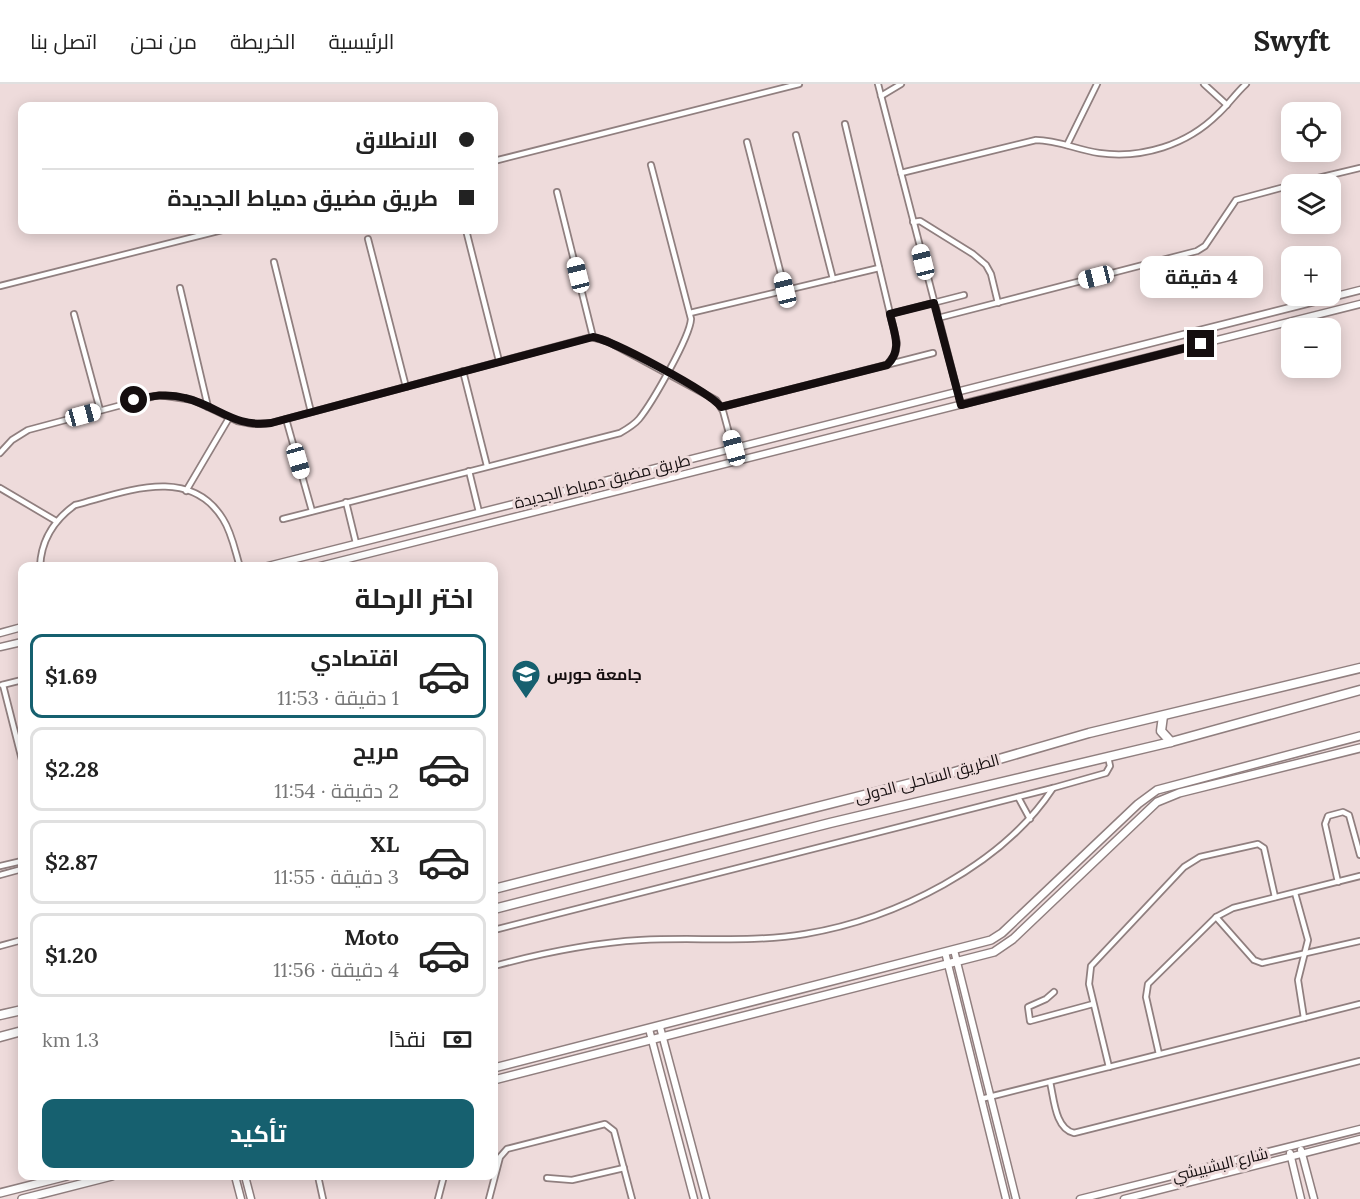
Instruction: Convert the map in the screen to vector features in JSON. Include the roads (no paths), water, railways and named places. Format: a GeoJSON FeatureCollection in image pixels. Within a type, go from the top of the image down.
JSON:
{"type":"FeatureCollection","features":[{"type":"Feature","properties":{"kind":"highway","name":"الطريق الساحلى الدولى"},"geometry":{"type":"LineString","coordinates":[[498,888],[951,773],[1071,737],[1360,668]]}},
{"type":"Feature","properties":{"kind":"highway","name":"الطريق الساحلى الدولى"},"geometry":{"type":"LineString","coordinates":[[498,908],[821,825],[1171,742],[1360,690]]}},
{"type":"Feature","properties":{"kind":"highway"},"geometry":{"type":"LineString","coordinates":[[1162,716],[1161,731],[1171,742]]}},
{"type":"Feature","properties":{"kind":"highway"},"geometry":{"type":"LineString","coordinates":[[0,1015],[18,1011]]}},
{"type":"Feature","properties":{"kind":"highway"},"geometry":{"type":"LineString","coordinates":[[0,1037],[18,1032]]}},
{"type":"Feature","properties":{"kind":"main road"},"geometry":{"type":"LineString","coordinates":[[498,1067],[985,942],[1002,933],[1138,804],[1157,789],[1360,736]]}},
{"type":"Feature","properties":{"kind":"main road"},"geometry":{"type":"LineString","coordinates":[[498,1079],[989,954],[1009,943],[1157,802],[1179,794],[1360,748]]}},
{"type":"Feature","properties":{"kind":"main road"},"geometry":{"type":"LineString","coordinates":[[0,1193],[51,1180]]}},
{"type":"Feature","properties":{"kind":"main road"},"geometry":{"type":"LineString","coordinates":[[22,1199],[96,1180]]}},
{"type":"Feature","properties":{"kind":"street"},"geometry":{"type":"LineString","coordinates":[[498,160],[799,84]]}},
{"type":"Feature","properties":{"kind":"street"},"geometry":{"type":"LineString","coordinates":[[878,84],[961,405]]}},
{"type":"Feature","properties":{"kind":"street"},"geometry":{"type":"LineString","coordinates":[[881,96],[901,84]]}},
{"type":"Feature","properties":{"kind":"street"},"geometry":{"type":"LineString","coordinates":[[1067,145],[1097,84]]}},
{"type":"Feature","properties":{"kind":"street"},"geometry":{"type":"LineString","coordinates":[[1204,84],[1227,105]]}},
{"type":"Feature","properties":{"kind":"street"},"geometry":{"type":"LineString","coordinates":[[900,172],[1028,141],[1052,141],[1104,154],[1130,154],[1154,150],[1189,136],[1209,122],[1246,84]]}},
{"type":"Feature","properties":{"kind":"street"},"geometry":{"type":"LineString","coordinates":[[845,124],[897,347],[893,358],[887,365]]}},
{"type":"Feature","properties":{"kind":"street"},"geometry":{"type":"LineString","coordinates":[[796,135],[833,279]]}},
{"type":"Feature","properties":{"kind":"street"},"geometry":{"type":"LineString","coordinates":[[747,142],[785,290]]}},
{"type":"Feature","properties":{"kind":"street"},"geometry":{"type":"LineString","coordinates":[[283,519],[625,430],[642,414],[688,335],[690,313],[651,165]]}},
{"type":"Feature","properties":{"kind":"street"},"geometry":{"type":"LineString","coordinates":[[1336,174],[1360,168]]}},
{"type":"Feature","properties":{"kind":"street"},"geometry":{"type":"LineString","coordinates":[[938,318],[1200,250],[1236,200],[1281,188]]}},
{"type":"Feature","properties":{"kind":"street"},"geometry":{"type":"LineString","coordinates":[[557,192],[593,337]]}},
{"type":"Feature","properties":{"kind":"street"},"geometry":{"type":"LineString","coordinates":[[913,222],[920,221],[982,261],[991,274],[998,303]]}},
{"type":"Feature","properties":{"kind":"street"},"geometry":{"type":"LineString","coordinates":[[0,286],[206,234]]}},
{"type":"Feature","properties":{"kind":"street"},"geometry":{"type":"LineString","coordinates":[[467,234],[499,361]]}},
{"type":"Feature","properties":{"kind":"street"},"geometry":{"type":"LineString","coordinates":[[368,239],[406,387]]}},
{"type":"Feature","properties":{"kind":"street"},"geometry":{"type":"LineString","coordinates":[[274,262],[311,412]]}},
{"type":"Feature","properties":{"kind":"street"},"geometry":{"type":"LineString","coordinates":[[690,313],[879,268]]}},
{"type":"Feature","properties":{"kind":"street"},"geometry":{"type":"LineString","coordinates":[[180,288],[208,407]]}},
{"type":"Feature","properties":{"kind":"street","name":"طريق مضيق دمياط الجديدة"},"geometry":{"type":"LineString","coordinates":[[283,562],[1360,290]]}},
{"type":"Feature","properties":{"kind":"street"},"geometry":{"type":"LineString","coordinates":[[890,314],[964,295]]}},
{"type":"Feature","properties":{"kind":"street","name":"طريق مضيق دمياط الجديدة"},"geometry":{"type":"LineString","coordinates":[[336,562],[1360,304]]}},
{"type":"Feature","properties":{"kind":"street"},"geometry":{"type":"LineString","coordinates":[[74,314],[100,410]]}},
{"type":"Feature","properties":{"kind":"street"},"geometry":{"type":"LineString","coordinates":[[1197,331],[1201,344]]}},
{"type":"Feature","properties":{"kind":"street"},"geometry":{"type":"LineString","coordinates":[[0,453],[28,430],[159,395],[185,398],[229,418],[262,424],[593,337],[607,341],[712,398],[721,407],[734,448]]}},
{"type":"Feature","properties":{"kind":"street"},"geometry":{"type":"LineString","coordinates":[[721,407],[933,353]]}},
{"type":"Feature","properties":{"kind":"street"},"geometry":{"type":"LineString","coordinates":[[464,371],[487,466]]}},
{"type":"Feature","properties":{"kind":"street"},"geometry":{"type":"LineString","coordinates":[[186,491],[229,418]]}},
{"type":"Feature","properties":{"kind":"street"},"geometry":{"type":"LineString","coordinates":[[286,419],[312,511]]}},
{"type":"Feature","properties":{"kind":"street"},"geometry":{"type":"LineString","coordinates":[[678,462],[682,474]]}},
{"type":"Feature","properties":{"kind":"street"},"geometry":{"type":"LineString","coordinates":[[470,471],[479,512]]}},
{"type":"Feature","properties":{"kind":"street"},"geometry":{"type":"LineString","coordinates":[[41,562],[44,544],[56,521],[75,505],[154,485],[186,491],[201,497],[219,513],[227,526],[238,562]]}},
{"type":"Feature","properties":{"kind":"street"},"geometry":{"type":"LineString","coordinates":[[0,488],[56,521]]}},
{"type":"Feature","properties":{"kind":"street"},"geometry":{"type":"LineString","coordinates":[[346,502],[356,543]]}},
{"type":"Feature","properties":{"kind":"street"},"geometry":{"type":"LineString","coordinates":[[0,633],[18,628]]}},
{"type":"Feature","properties":{"kind":"street"},"geometry":{"type":"LineString","coordinates":[[0,647],[18,643]]}},
{"type":"Feature","properties":{"kind":"street"},"geometry":{"type":"LineString","coordinates":[[18,681],[1,685],[18,746]]}},
{"type":"Feature","properties":{"kind":"street"},"geometry":{"type":"LineString","coordinates":[[498,929],[1053,788],[1106,773],[1110,766],[1108,757]]}},
{"type":"Feature","properties":{"kind":"street"},"geometry":{"type":"LineString","coordinates":[[498,965],[548,952],[639,940],[763,938],[804,934],[880,914],[907,903],[950,880],[1001,846],[1030,819],[1053,788]]}},
{"type":"Feature","properties":{"kind":"street"},"geometry":{"type":"LineString","coordinates":[[1018,797],[1030,819]]}},
{"type":"Feature","properties":{"kind":"street"},"geometry":{"type":"LineString","coordinates":[[1338,882],[1325,824],[1328,816],[1343,812],[1349,815],[1360,855]]}},
{"type":"Feature","properties":{"kind":"street"},"geometry":{"type":"LineString","coordinates":[[1109,1067],[1088,977],[1093,962],[1193,860],[1258,844],[1264,849],[1275,897]]}},
{"type":"Feature","properties":{"kind":"street"},"geometry":{"type":"LineString","coordinates":[[0,866],[18,862]]}},
{"type":"Feature","properties":{"kind":"street"},"geometry":{"type":"LineString","coordinates":[[0,875],[18,870]]}},
{"type":"Feature","properties":{"kind":"street"},"geometry":{"type":"LineString","coordinates":[[1159,1054],[1146,997],[1148,984],[1216,917],[1229,909],[1360,876]]}},
{"type":"Feature","properties":{"kind":"street"},"geometry":{"type":"LineString","coordinates":[[1295,893],[1308,940],[1298,980],[1304,1018]]}},
{"type":"Feature","properties":{"kind":"street"},"geometry":{"type":"LineString","coordinates":[[1216,917],[1257,961],[1266,963],[1360,941]]}},
{"type":"Feature","properties":{"kind":"street"},"geometry":{"type":"LineString","coordinates":[[0,946],[18,941]]}},
{"type":"Feature","properties":{"kind":"street"},"geometry":{"type":"LineString","coordinates":[[954,950],[1016,1199]]}},
{"type":"Feature","properties":{"kind":"street"},"geometry":{"type":"LineString","coordinates":[[945,952],[1006,1199]]}},
{"type":"Feature","properties":{"kind":"street"},"geometry":{"type":"LineString","coordinates":[[1054,992],[1046,999],[1028,1007],[1031,1021],[1093,1004]]}},
{"type":"Feature","properties":{"kind":"street"},"geometry":{"type":"LineString","coordinates":[[981,1099],[1360,1004]]}},
{"type":"Feature","properties":{"kind":"street"},"geometry":{"type":"LineString","coordinates":[[660,1027],[706,1199]]}},
{"type":"Feature","properties":{"kind":"street"},"geometry":{"type":"LineString","coordinates":[[649,1029],[694,1199]]}},
{"type":"Feature","properties":{"kind":"street"},"geometry":{"type":"LineString","coordinates":[[1050,1082],[1061,1125],[1068,1131],[1074,1132],[1360,1061]]}},
{"type":"Feature","properties":{"kind":"street"},"geometry":{"type":"LineString","coordinates":[[498,1165],[500,1157],[507,1149],[603,1125],[613,1128],[632,1199]]}},
{"type":"Feature","properties":{"kind":"street","name":"شارع البشبيشي"},"geometry":{"type":"LineString","coordinates":[[1081,1199],[1360,1129]]}},
{"type":"Feature","properties":{"kind":"street","name":"شارع البشبيشي"},"geometry":{"type":"LineString","coordinates":[[1125,1199],[1360,1139]]}},
{"type":"Feature","properties":{"kind":"street"},"geometry":{"type":"LineString","coordinates":[[1300,1144],[1314,1199]]}},
{"type":"Feature","properties":{"kind":"street"},"geometry":{"type":"LineString","coordinates":[[1288,1147],[1301,1199]]}},
{"type":"Feature","properties":{"kind":"street"},"geometry":{"type":"LineString","coordinates":[[547,1178],[572,1180],[624,1168]]}},
{"type":"Feature","properties":{"kind":"street"},"geometry":{"type":"LineString","coordinates":[[236,1180],[241,1199]]}},
{"type":"Feature","properties":{"kind":"street"},"geometry":{"type":"LineString","coordinates":[[246,1180],[251,1199]]}},
{"type":"Feature","properties":{"kind":"street"},"geometry":{"type":"LineString","coordinates":[[319,1180],[323,1199]]}},
{"type":"Feature","properties":{"kind":"street"},"geometry":{"type":"LineString","coordinates":[[438,1199],[443,1180]]}},
{"type":"Feature","properties":{"kind":"street"},"geometry":{"type":"LineString","coordinates":[[489,1199],[494,1180]]}},
{"type":"Feature","properties":{"kind":"place","name":"جامعة حورس"},"geometry":{"type":"Point","coordinates":[526,700]}}]}
